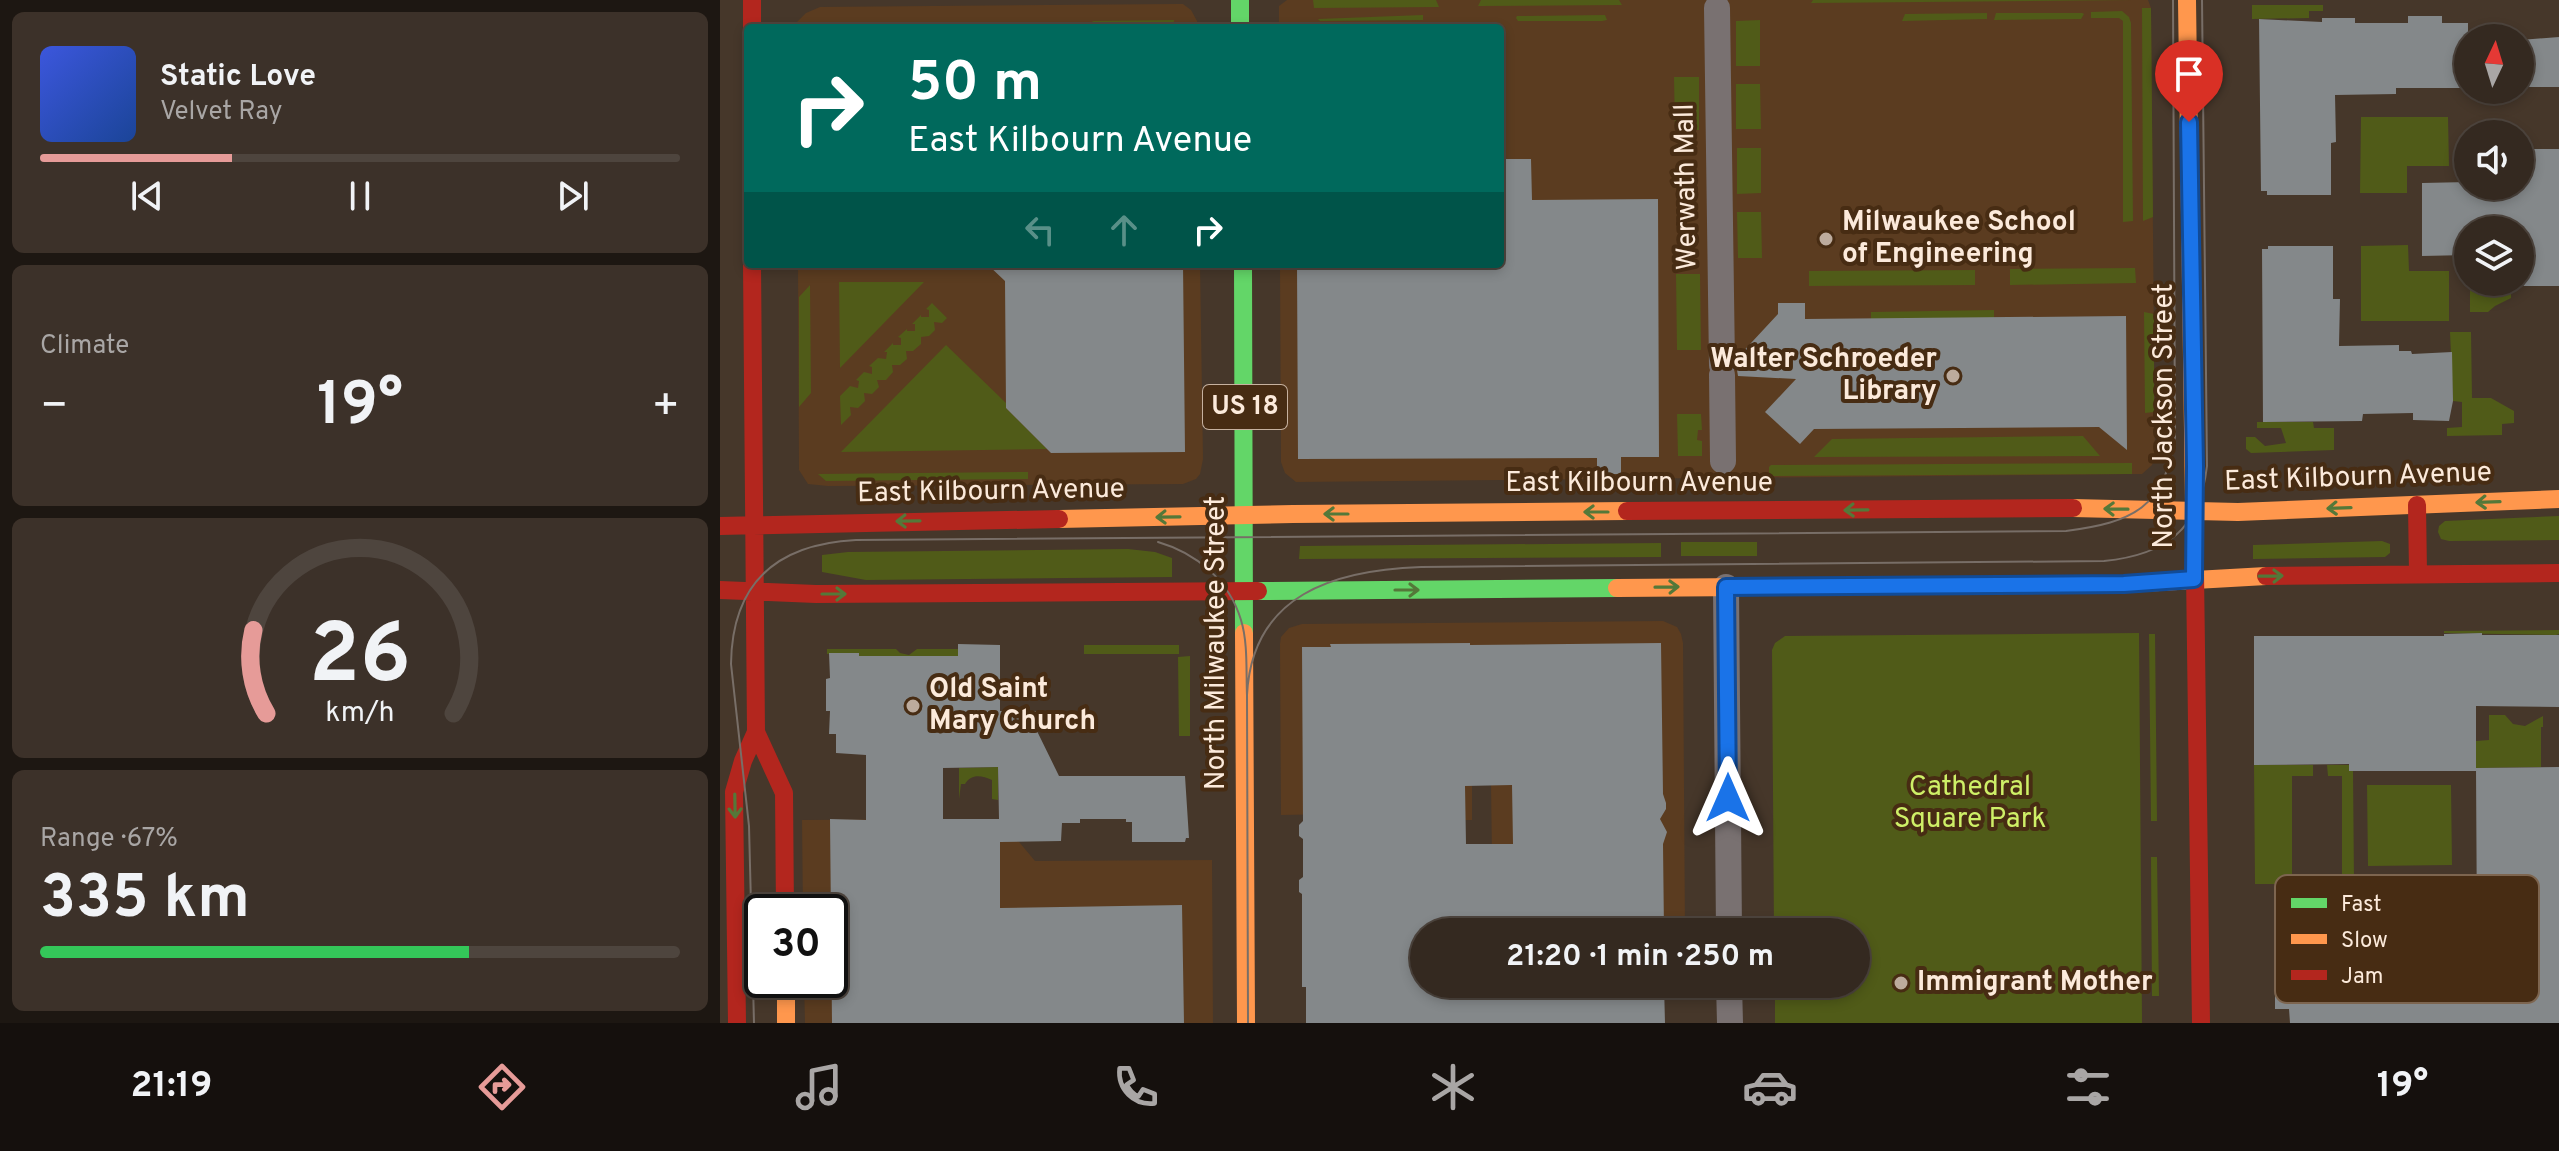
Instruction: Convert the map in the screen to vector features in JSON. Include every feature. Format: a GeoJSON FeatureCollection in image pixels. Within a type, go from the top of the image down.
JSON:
{"type":"FeatureCollection","features":[{"type":"Feature","properties":{"kind":"street"},"geometry":{"type":"LineString","coordinates":[[752,0],[752,24]]}},
{"type":"Feature","properties":{"kind":"street"},"geometry":{"type":"LineString","coordinates":[[1240,0],[1240,24]]}},
{"type":"Feature","properties":{"kind":"street","name":"North Jackson Street"},"geometry":{"type":"LineString","coordinates":[[2187,0],[2201,1023]]}},
{"type":"Feature","properties":{"kind":"street","name":"Werwath Mall"},"geometry":{"type":"LineString","coordinates":[[1717,8],[1723,461]]}},
{"type":"Feature","properties":{"kind":"street"},"geometry":{"type":"LineString","coordinates":[[737,1023],[734,792],[756,732],[752,268]]}},
{"type":"Feature","properties":{"kind":"street","name":"North Milwaukee Street"},"geometry":{"type":"LineString","coordinates":[[1243,268],[1246,1023]]}},
{"type":"Feature","properties":{"kind":"street","name":"East Kilbourn Avenue"},"geometry":{"type":"LineString","coordinates":[[720,526],[1246,516],[2046,508],[2238,512],[2559,499]]}},
{"type":"Feature","properties":{"kind":"street"},"geometry":{"type":"LineString","coordinates":[[2417,505],[2418,573]]}},
{"type":"Feature","properties":{"kind":"street"},"geometry":{"type":"LineString","coordinates":[[720,590],[816,594],[2124,584],[2250,576],[2559,573]]}},
{"type":"Feature","properties":{"kind":"street"},"geometry":{"type":"LineString","coordinates":[[1726,587],[1729,918]]}},
{"type":"Feature","properties":{"kind":"street"},"geometry":{"type":"LineString","coordinates":[[756,732],[784,793],[785,894]]}},
{"type":"Feature","properties":{"kind":"street"},"geometry":{"type":"LineString","coordinates":[[786,998],[786,1023]]}},
{"type":"Feature","properties":{"kind":"street"},"geometry":{"type":"LineString","coordinates":[[1729,998],[1730,1023]]}},
{"type":"Feature","properties":{"kind":"shaded area","name":"Milwaukee School of Engineering"},"geometry":{"type":"Polygon","coordinates":[[[1287,0],[2148,0],[2151,8],[2155,457],[2152,465],[2142,474],[1296,482],[1285,473],[1281,462],[1280,268],[1504,268],[1504,24],[1279,24],[1279,6],[1287,0]]]}},
{"type":"Feature","properties":{"kind":"shaded area"},"geometry":{"type":"Polygon","coordinates":[[[1183,4],[1191,10],[1197,24],[797,24],[806,13],[820,7],[1183,4]]]}},
{"type":"Feature","properties":{"kind":"shaded area"},"geometry":{"type":"Polygon","coordinates":[[[798,268],[1200,268],[1203,459],[1196,479],[1183,484],[828,486],[808,484],[799,470],[798,268]]]}},
{"type":"Feature","properties":{"kind":"shaded area"},"geometry":{"type":"Polygon","coordinates":[[[1663,621],[1677,627],[1683,643],[1685,918],[1493,918],[1491,784],[1472,785],[1472,820],[1397,821],[1335,814],[1281,815],[1280,644],[1281,637],[1289,628],[1302,624],[1663,621]]]}},
{"type":"Feature","properties":{"kind":"shaded area"},"geometry":{"type":"Polygon","coordinates":[[[1000,819],[1035,861],[1212,860],[1213,1023],[805,1023],[804,998],[848,998],[848,894],[803,894],[802,820],[1000,819]]]}},
{"type":"Feature","properties":{"kind":"green space"},"geometry":{"type":"Polygon","coordinates":[[[1313,0],[1436,0],[1439,7],[1314,8],[1313,0]]]}},
{"type":"Feature","properties":{"kind":"green space"},"geometry":{"type":"Polygon","coordinates":[[[1481,0],[1619,0],[1622,5],[1478,6],[1481,0]]]}},
{"type":"Feature","properties":{"kind":"green space"},"geometry":{"type":"Polygon","coordinates":[[[1813,0],[2132,0],[1811,3],[1813,0]]]}},
{"type":"Feature","properties":{"kind":"green space"},"geometry":{"type":"Polygon","coordinates":[[[2252,5],[2323,5],[2323,11],[2309,11],[2309,18],[2252,19],[2252,5]]]}},
{"type":"Feature","properties":{"kind":"green space"},"geometry":{"type":"Polygon","coordinates":[[[2142,8],[2151,8],[2153,217],[2143,221],[2142,8]]]}},
{"type":"Feature","properties":{"kind":"green space"},"geometry":{"type":"Polygon","coordinates":[[[2122,11],[2131,23],[2133,221],[2123,222],[2123,21],[2119,18],[2091,18],[2091,12],[2122,11]]]}},
{"type":"Feature","properties":{"kind":"green space"},"geometry":{"type":"Polygon","coordinates":[[[1987,13],[1987,19],[1902,21],[1905,14],[1987,13]]]}},
{"type":"Feature","properties":{"kind":"green space"},"geometry":{"type":"Polygon","coordinates":[[[1996,13],[2084,14],[2081,19],[1994,20],[1996,13]]]}},
{"type":"Feature","properties":{"kind":"green space"},"geometry":{"type":"Polygon","coordinates":[[[1423,15],[1423,20],[1318,19],[1423,15]]]}},
{"type":"Feature","properties":{"kind":"green space"},"geometry":{"type":"Polygon","coordinates":[[[1605,15],[1607,20],[1602,21],[1518,21],[1516,18],[1517,16],[1605,15]]]}},
{"type":"Feature","properties":{"kind":"green space"},"geometry":{"type":"Polygon","coordinates":[[[1174,20],[1174,24],[1095,24],[1092,21],[1174,20]]]}},
{"type":"Feature","properties":{"kind":"green space"},"geometry":{"type":"Polygon","coordinates":[[[1760,20],[1760,66],[1736,66],[1736,21],[1760,20]]]}},
{"type":"Feature","properties":{"kind":"green space"},"geometry":{"type":"Polygon","coordinates":[[[1674,77],[1699,77],[1699,130],[1675,130],[1674,77]]]}},
{"type":"Feature","properties":{"kind":"green space"},"geometry":{"type":"Polygon","coordinates":[[[1736,84],[1760,84],[1761,129],[1736,129],[1736,84]]]}},
{"type":"Feature","properties":{"kind":"green space"},"geometry":{"type":"Polygon","coordinates":[[[2361,117],[2448,117],[2449,166],[2407,166],[2407,193],[2360,193],[2361,117]]]}},
{"type":"Feature","properties":{"kind":"green space"},"geometry":{"type":"Polygon","coordinates":[[[1737,148],[1761,148],[1761,193],[1737,194],[1737,148]]]}},
{"type":"Feature","properties":{"kind":"green space"},"geometry":{"type":"Polygon","coordinates":[[[1737,212],[1761,212],[1762,258],[1738,258],[1737,212]]]}},
{"type":"Feature","properties":{"kind":"green space"},"geometry":{"type":"Polygon","coordinates":[[[2408,245],[2409,271],[2449,271],[2449,321],[2361,321],[2361,246],[2408,245]]]}},
{"type":"Feature","properties":{"kind":"green space"},"geometry":{"type":"Polygon","coordinates":[[[2135,268],[2136,283],[2010,285],[2010,269],[2135,268]]]}},
{"type":"Feature","properties":{"kind":"green space"},"geometry":{"type":"Polygon","coordinates":[[[1975,270],[1975,285],[1809,286],[1809,271],[1975,270]]]}},
{"type":"Feature","properties":{"kind":"green space"},"geometry":{"type":"Polygon","coordinates":[[[1676,274],[1700,274],[1701,350],[1677,350],[1676,274]]]}},
{"type":"Feature","properties":{"kind":"green space"},"geometry":{"type":"Polygon","coordinates":[[[839,282],[924,282],[840,368],[839,282]]]}},
{"type":"Feature","properties":{"kind":"green space"},"geometry":{"type":"Polygon","coordinates":[[[810,285],[811,393],[799,407],[799,297],[810,285]]]}},
{"type":"Feature","properties":{"kind":"green space"},"geometry":{"type":"Polygon","coordinates":[[[2470,296],[2511,296],[2488,312],[2470,312],[2470,296]]]}},
{"type":"Feature","properties":{"kind":"green space"},"geometry":{"type":"Polygon","coordinates":[[[932,303],[947,318],[942,323],[934,322],[935,330],[929,336],[921,337],[921,344],[913,351],[906,351],[907,359],[900,365],[892,365],[893,372],[886,380],[877,380],[879,387],[872,394],[864,393],[865,401],[858,408],[850,407],[851,415],[841,425],[840,396],[850,386],[858,388],[859,381],[856,380],[864,372],[872,374],[872,367],[869,366],[878,358],[886,359],[887,352],[884,352],[893,343],[901,345],[901,338],[898,337],[907,329],[915,331],[915,324],[912,324],[921,315],[929,317],[929,310],[926,309],[932,303]]]}},
{"type":"Feature","properties":{"kind":"green space"},"geometry":{"type":"Polygon","coordinates":[[[1994,310],[1994,318],[1871,319],[1871,312],[1994,310]]]}},
{"type":"Feature","properties":{"kind":"green space"},"geometry":{"type":"Polygon","coordinates":[[[2144,312],[2154,314],[2154,412],[2145,413],[2144,312]]]}},
{"type":"Feature","properties":{"kind":"green space"},"geometry":{"type":"Polygon","coordinates":[[[2450,332],[2471,332],[2472,398],[2491,398],[2514,411],[2514,423],[2502,424],[2502,435],[2447,436],[2447,428],[2462,427],[2462,402],[2453,401],[2450,332]]]}},
{"type":"Feature","properties":{"kind":"green space"},"geometry":{"type":"Polygon","coordinates":[[[946,345],[1006,403],[1006,408],[1047,449],[841,452],[946,345]]]}},
{"type":"Feature","properties":{"kind":"green space"},"geometry":{"type":"Polygon","coordinates":[[[1677,414],[1701,414],[1702,430],[1698,430],[1697,440],[1702,441],[1702,456],[1678,456],[1677,414]]]}},
{"type":"Feature","properties":{"kind":"green space"},"geometry":{"type":"Polygon","coordinates":[[[2257,422],[2313,422],[2314,428],[2334,428],[2334,450],[2251,453],[2246,449],[2246,437],[2255,437],[2265,446],[2286,443],[2281,428],[2257,428],[2257,422]]]}},
{"type":"Feature","properties":{"kind":"green space"},"geometry":{"type":"Polygon","coordinates":[[[2083,436],[2100,456],[1814,457],[1832,439],[2083,436]]]}},
{"type":"Feature","properties":{"kind":"green space"},"geometry":{"type":"Polygon","coordinates":[[[2132,463],[2132,474],[1769,476],[1771,465],[2132,463]]]}},
{"type":"Feature","properties":{"kind":"green space"},"geometry":{"type":"Polygon","coordinates":[[[1028,472],[1028,479],[826,481],[818,474],[1028,472]]]}},
{"type":"Feature","properties":{"kind":"green space"},"geometry":{"type":"Polygon","coordinates":[[[2559,516],[2559,540],[2449,541],[2441,539],[2438,532],[2445,521],[2559,516]]]}},
{"type":"Feature","properties":{"kind":"green space"},"geometry":{"type":"Polygon","coordinates":[[[2382,541],[2390,544],[2390,553],[2385,557],[2253,559],[2253,545],[2382,541]]]}},
{"type":"Feature","properties":{"kind":"green space"},"geometry":{"type":"Polygon","coordinates":[[[1681,542],[1757,542],[1757,556],[1681,556],[1681,542]]]}},
{"type":"Feature","properties":{"kind":"green space"},"geometry":{"type":"Polygon","coordinates":[[[1661,543],[1661,557],[1299,559],[1300,546],[1661,543]]]}},
{"type":"Feature","properties":{"kind":"green space"},"geometry":{"type":"Polygon","coordinates":[[[1128,549],[1155,552],[1172,558],[1172,577],[866,580],[822,572],[822,555],[848,552],[1128,549]]]}},
{"type":"Feature","properties":{"kind":"green space"},"geometry":{"type":"Polygon","coordinates":[[[2559,630],[2556,635],[2444,633],[2444,631],[2559,630]]]}},
{"type":"Feature","properties":{"kind":"green space","name":"Cathedral Square Park"},"geometry":{"type":"Polygon","coordinates":[[[2139,633],[2142,1023],[1775,1023],[1775,998],[1870,998],[1870,918],[1774,918],[1772,650],[1775,643],[1785,636],[2139,633]]]}},
{"type":"Feature","properties":{"kind":"green space"},"geometry":{"type":"Polygon","coordinates":[[[2149,634],[2155,634],[2157,821],[2151,821],[2149,634]]]}},
{"type":"Feature","properties":{"kind":"green space"},"geometry":{"type":"Polygon","coordinates":[[[1084,645],[1179,645],[1179,654],[1084,654],[1084,645]]]}},
{"type":"Feature","properties":{"kind":"green space"},"geometry":{"type":"Polygon","coordinates":[[[827,649],[896,649],[909,655],[917,649],[958,649],[958,656],[859,656],[859,653],[827,654],[827,649]]]}},
{"type":"Feature","properties":{"kind":"green space"},"geometry":{"type":"Polygon","coordinates":[[[1190,656],[1190,736],[1179,736],[1178,657],[1190,656]]]}},
{"type":"Feature","properties":{"kind":"green space"},"geometry":{"type":"Polygon","coordinates":[[[2489,715],[2505,715],[2513,724],[2525,726],[2543,716],[2541,767],[2476,768],[2476,741],[2489,740],[2489,715]]]}},
{"type":"Feature","properties":{"kind":"green space"},"geometry":{"type":"Polygon","coordinates":[[[2254,765],[2313,765],[2313,776],[2292,776],[2292,875],[2275,875],[2275,884],[2255,884],[2254,765]]]}},
{"type":"Feature","properties":{"kind":"green space"},"geometry":{"type":"Polygon","coordinates":[[[2327,765],[2349,765],[2353,771],[2354,875],[2342,875],[2342,776],[2328,776],[2327,765]]]}},
{"type":"Feature","properties":{"kind":"green space"},"geometry":{"type":"Polygon","coordinates":[[[998,767],[998,800],[992,799],[992,780],[977,776],[961,784],[959,799],[959,768],[998,767]]]}},
{"type":"Feature","properties":{"kind":"green space"},"geometry":{"type":"Polygon","coordinates":[[[2367,785],[2451,785],[2452,865],[2368,866],[2367,785]]]}},
{"type":"Feature","properties":{"kind":"green space"},"geometry":{"type":"Polygon","coordinates":[[[2151,857],[2157,857],[2159,996],[2152,996],[2151,857]]]}},
{"type":"Feature","properties":{"kind":"building"},"geometry":{"type":"Polygon","coordinates":[[[2408,16],[2442,16],[2442,23],[2468,23],[2454,24],[2454,88],[2396,88],[2396,94],[2335,95],[2336,142],[2331,143],[2331,195],[2267,195],[2267,191],[2261,191],[2259,19],[2322,22],[2322,18],[2355,18],[2355,23],[2408,23],[2408,16]]]}},
{"type":"Feature","properties":{"kind":"building"},"geometry":{"type":"Polygon","coordinates":[[[2559,37],[2559,87],[2534,87],[2534,39],[2559,37]]]}},
{"type":"Feature","properties":{"kind":"building"},"geometry":{"type":"Polygon","coordinates":[[[2534,149],[2559,149],[2559,286],[2534,286],[2534,216],[2454,216],[2454,255],[2422,256],[2422,183],[2454,182],[2454,200],[2534,200],[2534,149]]]}},
{"type":"Feature","properties":{"kind":"building"},"geometry":{"type":"Polygon","coordinates":[[[1504,159],[1531,159],[1532,200],[1658,199],[1659,457],[1621,457],[1621,474],[1597,474],[1597,458],[1298,459],[1297,268],[1504,268],[1504,159]]]}},
{"type":"Feature","properties":{"kind":"building"},"geometry":{"type":"Polygon","coordinates":[[[2268,246],[2333,246],[2333,299],[2340,299],[2339,346],[2399,345],[2399,351],[2411,351],[2412,354],[2452,352],[2453,401],[2449,421],[2413,420],[2413,413],[2363,414],[2362,421],[2263,422],[2262,249],[2268,249],[2268,246]]]}},
{"type":"Feature","properties":{"kind":"building"},"geometry":{"type":"Polygon","coordinates":[[[991,268],[1183,268],[1185,452],[1051,453],[1006,408],[1005,281],[991,268]]]}},
{"type":"Feature","properties":{"kind":"building","name":"Walter Schroeder Library"},"geometry":{"type":"Polygon","coordinates":[[[1778,303],[1805,303],[1805,319],[2126,316],[2127,450],[2099,427],[1814,429],[1800,444],[1765,412],[1796,379],[1738,376],[1737,370],[1738,357],[1778,314],[1778,303]]]}},
{"type":"Feature","properties":{"kind":"building"},"geometry":{"type":"Polygon","coordinates":[[[2482,633],[2559,635],[2559,707],[2476,706],[2476,771],[2349,771],[2349,764],[2254,765],[2254,636],[2444,636],[2482,633]]]}},
{"type":"Feature","properties":{"kind":"building"},"geometry":{"type":"Polygon","coordinates":[[[1661,643],[1663,794],[1666,809],[1660,819],[1667,832],[1663,844],[1664,918],[1410,918],[1410,998],[1664,998],[1665,1023],[1306,1023],[1306,987],[1302,987],[1302,894],[1299,892],[1299,880],[1303,877],[1303,839],[1299,836],[1299,825],[1303,821],[1302,647],[1331,647],[1330,644],[1661,643]],[[1512,785],[1465,786],[1466,844],[1513,844],[1512,785]]]}},
{"type":"Feature","properties":{"kind":"building"},"geometry":{"type":"Polygon","coordinates":[[[958,644],[1000,645],[1000,711],[1036,711],[1036,729],[1059,776],[1185,776],[1189,838],[1185,842],[1132,842],[1132,822],[1126,822],[1126,819],[1080,819],[1080,823],[1062,823],[1061,841],[1000,842],[1000,908],[1182,905],[1184,1023],[832,1023],[832,998],[848,998],[848,894],[831,894],[830,819],[866,820],[866,755],[836,753],[836,734],[829,734],[826,679],[830,678],[829,653],[859,653],[859,656],[958,656],[958,644]],[[998,767],[943,768],[943,819],[999,819],[998,767]]]}},
{"type":"Feature","properties":{"kind":"building"},"geometry":{"type":"Polygon","coordinates":[[[2559,767],[2559,1023],[2290,1023],[2289,1009],[2275,1009],[2275,1003],[2539,1003],[2539,875],[2477,875],[2476,768],[2559,767]]]}},
{"type":"Feature","properties":{"kind":"tram line"},"geometry":{"type":"LineString","coordinates":[[754,1023],[749,826],[731,664],[733,635],[750,590],[764,573],[782,559],[803,550],[856,540],[2066,531],[2110,522],[2142,507],[2154,496],[2163,480],[2175,437],[2173,0]]}},
{"type":"Feature","properties":{"kind":"tram line"},"geometry":{"type":"LineString","coordinates":[[1247,695],[1252,661],[1264,633],[1282,611],[1304,594],[1329,582],[1358,574],[1421,567],[2104,561],[2145,552],[2176,535],[2197,507],[2207,466],[2202,0]]}},
{"type":"Feature","properties":{"kind":"tram line"},"geometry":{"type":"LineString","coordinates":[[1158,542],[1185,553],[1209,570],[1228,592],[1243,629],[1247,695],[1248,1023]]}},
{"type":"Feature","properties":{"kind":"traffic: fast"},"geometry":{"type":"LineString","coordinates":[[1240,0],[1240,24]]}},
{"type":"Feature","properties":{"kind":"traffic: fast"},"geometry":{"type":"LineString","coordinates":[[1243,268],[1244,633]]}},
{"type":"Feature","properties":{"kind":"traffic: fast"},"geometry":{"type":"LineString","coordinates":[[1258,591],[1617,588]]}},
{"type":"Feature","properties":{"kind":"traffic: slow"},"geometry":{"type":"LineString","coordinates":[[2187,0],[2195,573]]}},
{"type":"Feature","properties":{"kind":"traffic: slow"},"geometry":{"type":"LineString","coordinates":[[2073,508],[2238,512],[2559,499]]}},
{"type":"Feature","properties":{"kind":"traffic: slow"},"geometry":{"type":"LineString","coordinates":[[1059,519],[1627,511]]}},
{"type":"Feature","properties":{"kind":"traffic: slow"},"geometry":{"type":"LineString","coordinates":[[1617,588],[2124,584],[2266,576]]}},
{"type":"Feature","properties":{"kind":"traffic: slow"},"geometry":{"type":"LineString","coordinates":[[1244,633],[1246,1023]]}},
{"type":"Feature","properties":{"kind":"traffic: slow"},"geometry":{"type":"LineString","coordinates":[[786,998],[786,1023]]}},
{"type":"Feature","properties":{"kind":"traffic: jam"},"geometry":{"type":"LineString","coordinates":[[752,0],[752,24]]}},
{"type":"Feature","properties":{"kind":"traffic: jam"},"geometry":{"type":"LineString","coordinates":[[752,268],[756,732],[784,793],[785,894]]}},
{"type":"Feature","properties":{"kind":"traffic: jam"},"geometry":{"type":"LineString","coordinates":[[2417,505],[2418,573]]}},
{"type":"Feature","properties":{"kind":"traffic: jam"},"geometry":{"type":"LineString","coordinates":[[1627,511],[2073,508]]}},
{"type":"Feature","properties":{"kind":"traffic: jam"},"geometry":{"type":"LineString","coordinates":[[720,526],[1059,519]]}},
{"type":"Feature","properties":{"kind":"traffic: jam"},"geometry":{"type":"LineString","coordinates":[[2195,573],[2201,1023]]}},
{"type":"Feature","properties":{"kind":"traffic: jam"},"geometry":{"type":"LineString","coordinates":[[2266,576],[2559,573]]}},
{"type":"Feature","properties":{"kind":"traffic: jam"},"geometry":{"type":"LineString","coordinates":[[720,590],[816,594],[1258,591]]}},
{"type":"Feature","properties":{"kind":"traffic: jam"},"geometry":{"type":"LineString","coordinates":[[737,1023],[734,792],[756,732]]}},
{"type":"Feature","properties":{"kind":"place","name":"Milwaukee School of Engineering"},"geometry":{"type":"Point","coordinates":[1826,239]}},
{"type":"Feature","properties":{"kind":"place","name":"Walter Schroeder Library"},"geometry":{"type":"Point","coordinates":[1953,376]}},
{"type":"Feature","properties":{"kind":"place","name":"Old Saint Mary Church"},"geometry":{"type":"Point","coordinates":[913,706]}},
{"type":"Feature","properties":{"kind":"place","name":"Immigrant Mother"},"geometry":{"type":"Point","coordinates":[1901,983]}},
{"type":"Feature","properties":{"kind":"route"},"geometry":{"type":"LineString","coordinates":[[1728,798],[1726,587],[2124,584],[2194,579],[2189,122]]}}]}
